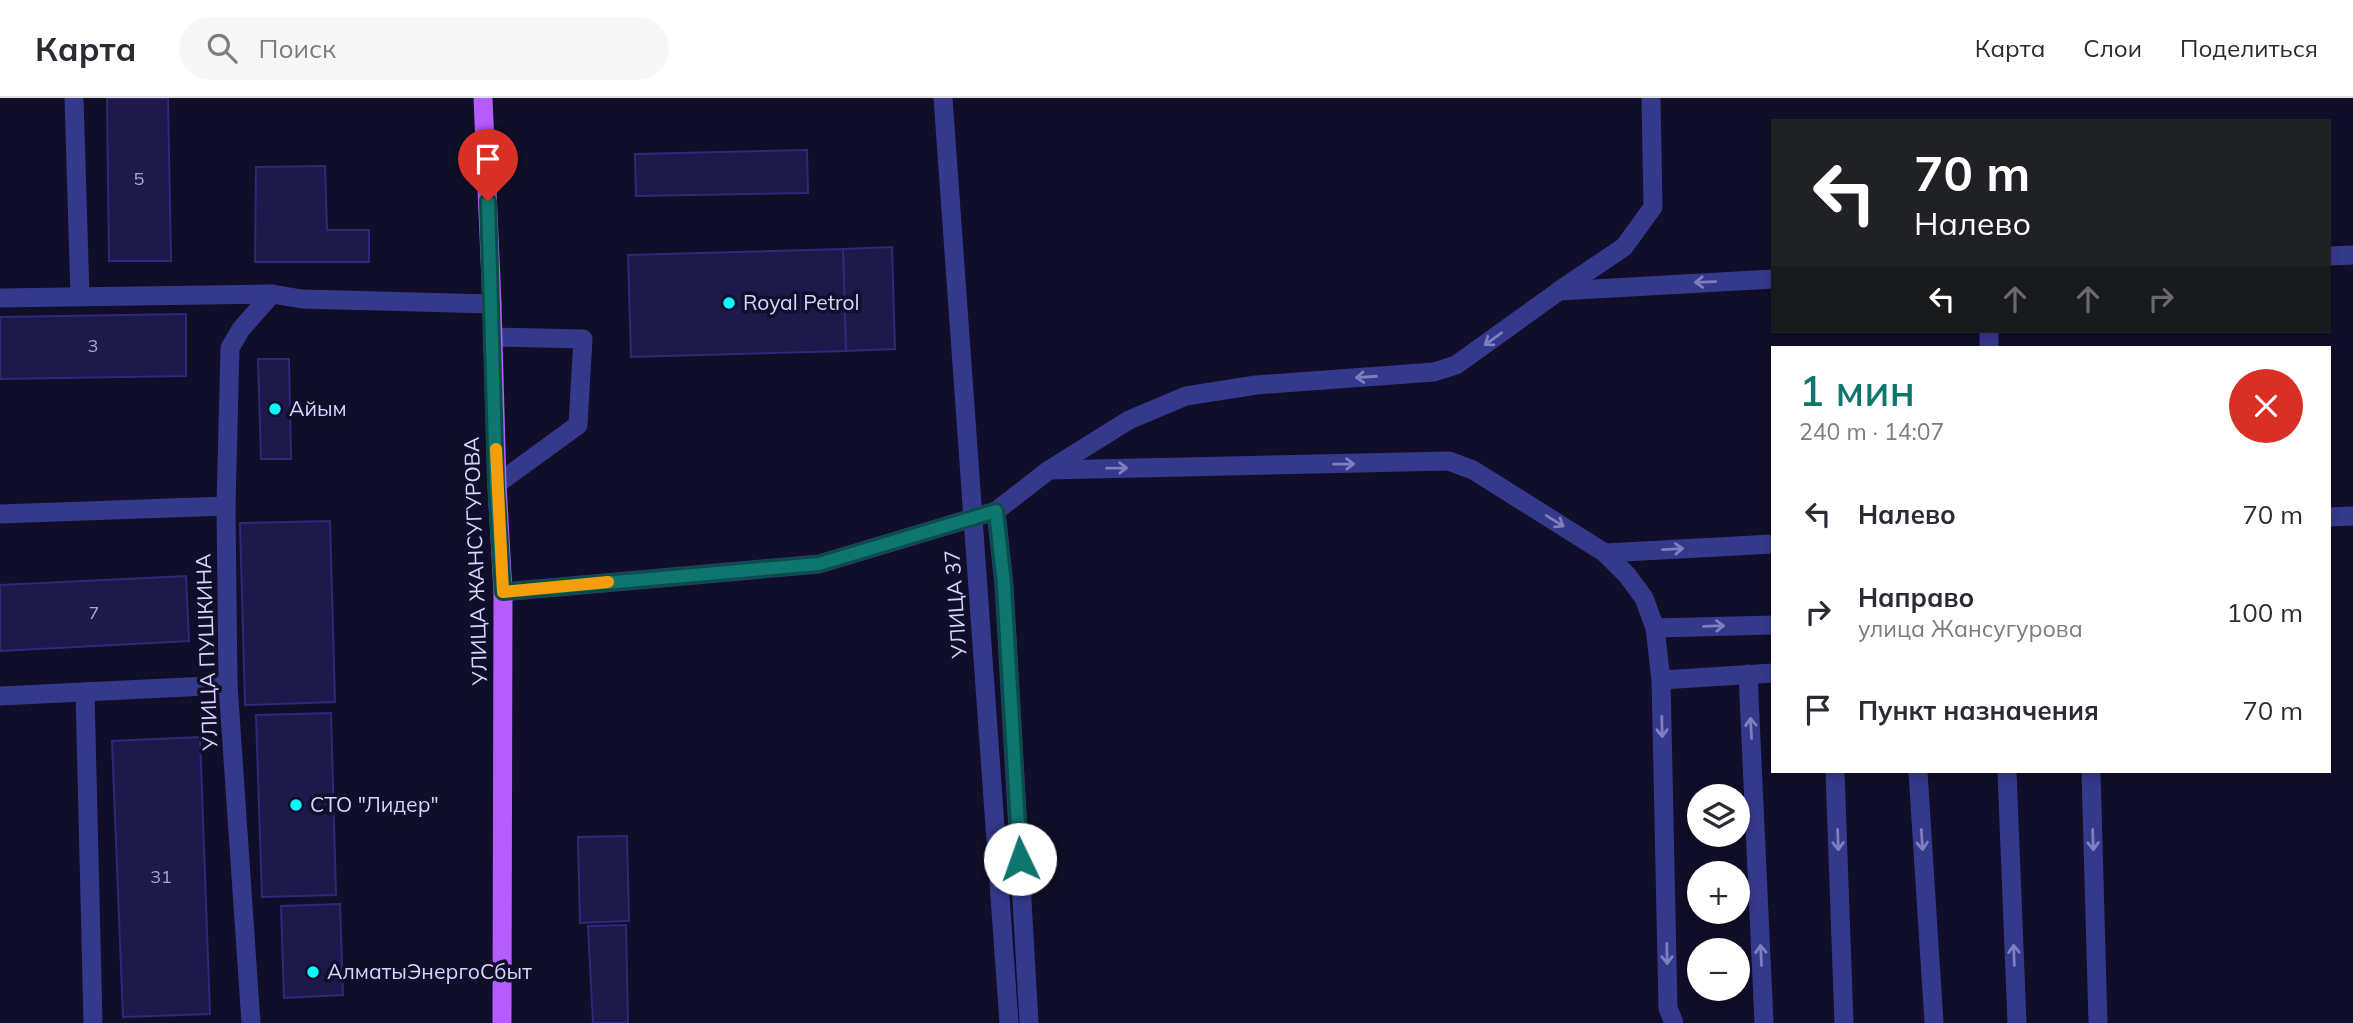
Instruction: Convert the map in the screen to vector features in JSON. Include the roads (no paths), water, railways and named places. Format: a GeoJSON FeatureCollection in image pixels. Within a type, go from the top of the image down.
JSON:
{"type":"FeatureCollection","features":[{"type":"Feature","properties":{"kind":"main road","name":"УЛИЦА ЖАНСУГУРОВА"},"geometry":{"type":"LineString","coordinates":[[483,98],[496,484],[503,592],[502,1023]]}},
{"type":"Feature","properties":{"kind":"street"},"geometry":{"type":"LineString","coordinates":[[74,98],[80,296]]}},
{"type":"Feature","properties":{"kind":"street","name":"УЛИЦА 37"},"geometry":{"type":"LineString","coordinates":[[943,98],[1009,1023]]}},
{"type":"Feature","properties":{"kind":"street"},"geometry":{"type":"LineString","coordinates":[[503,592],[819,564],[996,511],[1049,470],[1129,420],[1186,396],[1255,385],[1434,372],[1456,365],[1624,247],[1653,207],[1651,98]]}},
{"type":"Feature","properties":{"kind":"street"},"geometry":{"type":"LineString","coordinates":[[2331,256],[2353,255]]}},
{"type":"Feature","properties":{"kind":"street"},"geometry":{"type":"LineString","coordinates":[[1559,291],[1771,279]]}},
{"type":"Feature","properties":{"kind":"street"},"geometry":{"type":"LineString","coordinates":[[0,298],[272,294],[302,299],[492,304]]}},
{"type":"Feature","properties":{"kind":"street","name":"УЛИЦА ПУШКИНА"},"geometry":{"type":"LineString","coordinates":[[251,1023],[228,685],[226,506],[230,348],[241,329],[272,294]]}},
{"type":"Feature","properties":{"kind":"street"},"geometry":{"type":"LineString","coordinates":[[493,337],[583,339],[578,425],[496,484]]}},
{"type":"Feature","properties":{"kind":"street"},"geometry":{"type":"LineString","coordinates":[[1049,470],[1449,461],[1473,470],[1605,553],[1628,575],[1644,598],[1655,628],[1661,680],[1668,1008],[1674,1023]]}},
{"type":"Feature","properties":{"kind":"street"},"geometry":{"type":"LineString","coordinates":[[0,514],[226,506]]}},
{"type":"Feature","properties":{"kind":"street"},"geometry":{"type":"LineString","coordinates":[[996,511],[1004,585],[1029,1023]]}},
{"type":"Feature","properties":{"kind":"street"},"geometry":{"type":"LineString","coordinates":[[2331,517],[2353,516]]}},
{"type":"Feature","properties":{"kind":"street"},"geometry":{"type":"LineString","coordinates":[[1605,553],[1771,544]]}},
{"type":"Feature","properties":{"kind":"street"},"geometry":{"type":"LineString","coordinates":[[1655,628],[1771,625]]}},
{"type":"Feature","properties":{"kind":"street"},"geometry":{"type":"LineString","coordinates":[[1661,680],[1771,673]]}},
{"type":"Feature","properties":{"kind":"street"},"geometry":{"type":"LineString","coordinates":[[1748,674],[1764,1023]]}},
{"type":"Feature","properties":{"kind":"street"},"geometry":{"type":"LineString","coordinates":[[0,696],[228,685]]}},
{"type":"Feature","properties":{"kind":"street"},"geometry":{"type":"LineString","coordinates":[[85,692],[93,1023]]}},
{"type":"Feature","properties":{"kind":"street"},"geometry":{"type":"LineString","coordinates":[[1835,773],[1844,1023]]}},
{"type":"Feature","properties":{"kind":"street"},"geometry":{"type":"LineString","coordinates":[[1917,773],[1934,1023]]}},
{"type":"Feature","properties":{"kind":"street"},"geometry":{"type":"LineString","coordinates":[[2007,773],[2017,1023]]}},
{"type":"Feature","properties":{"kind":"street"},"geometry":{"type":"LineString","coordinates":[[2091,773],[2098,1023]]}},
{"type":"Feature","properties":{"kind":"place","name":"Royal Petrol"},"geometry":{"type":"Point","coordinates":[729,303]}},
{"type":"Feature","properties":{"kind":"place","name":"Айым"},"geometry":{"type":"Point","coordinates":[275,409]}},
{"type":"Feature","properties":{"kind":"place","name":"СТО \"Лидер\""},"geometry":{"type":"Point","coordinates":[296,805]}},
{"type":"Feature","properties":{"kind":"place","name":"АлматыЭнергоСбыт"},"geometry":{"type":"Point","coordinates":[313,972]}}]}
